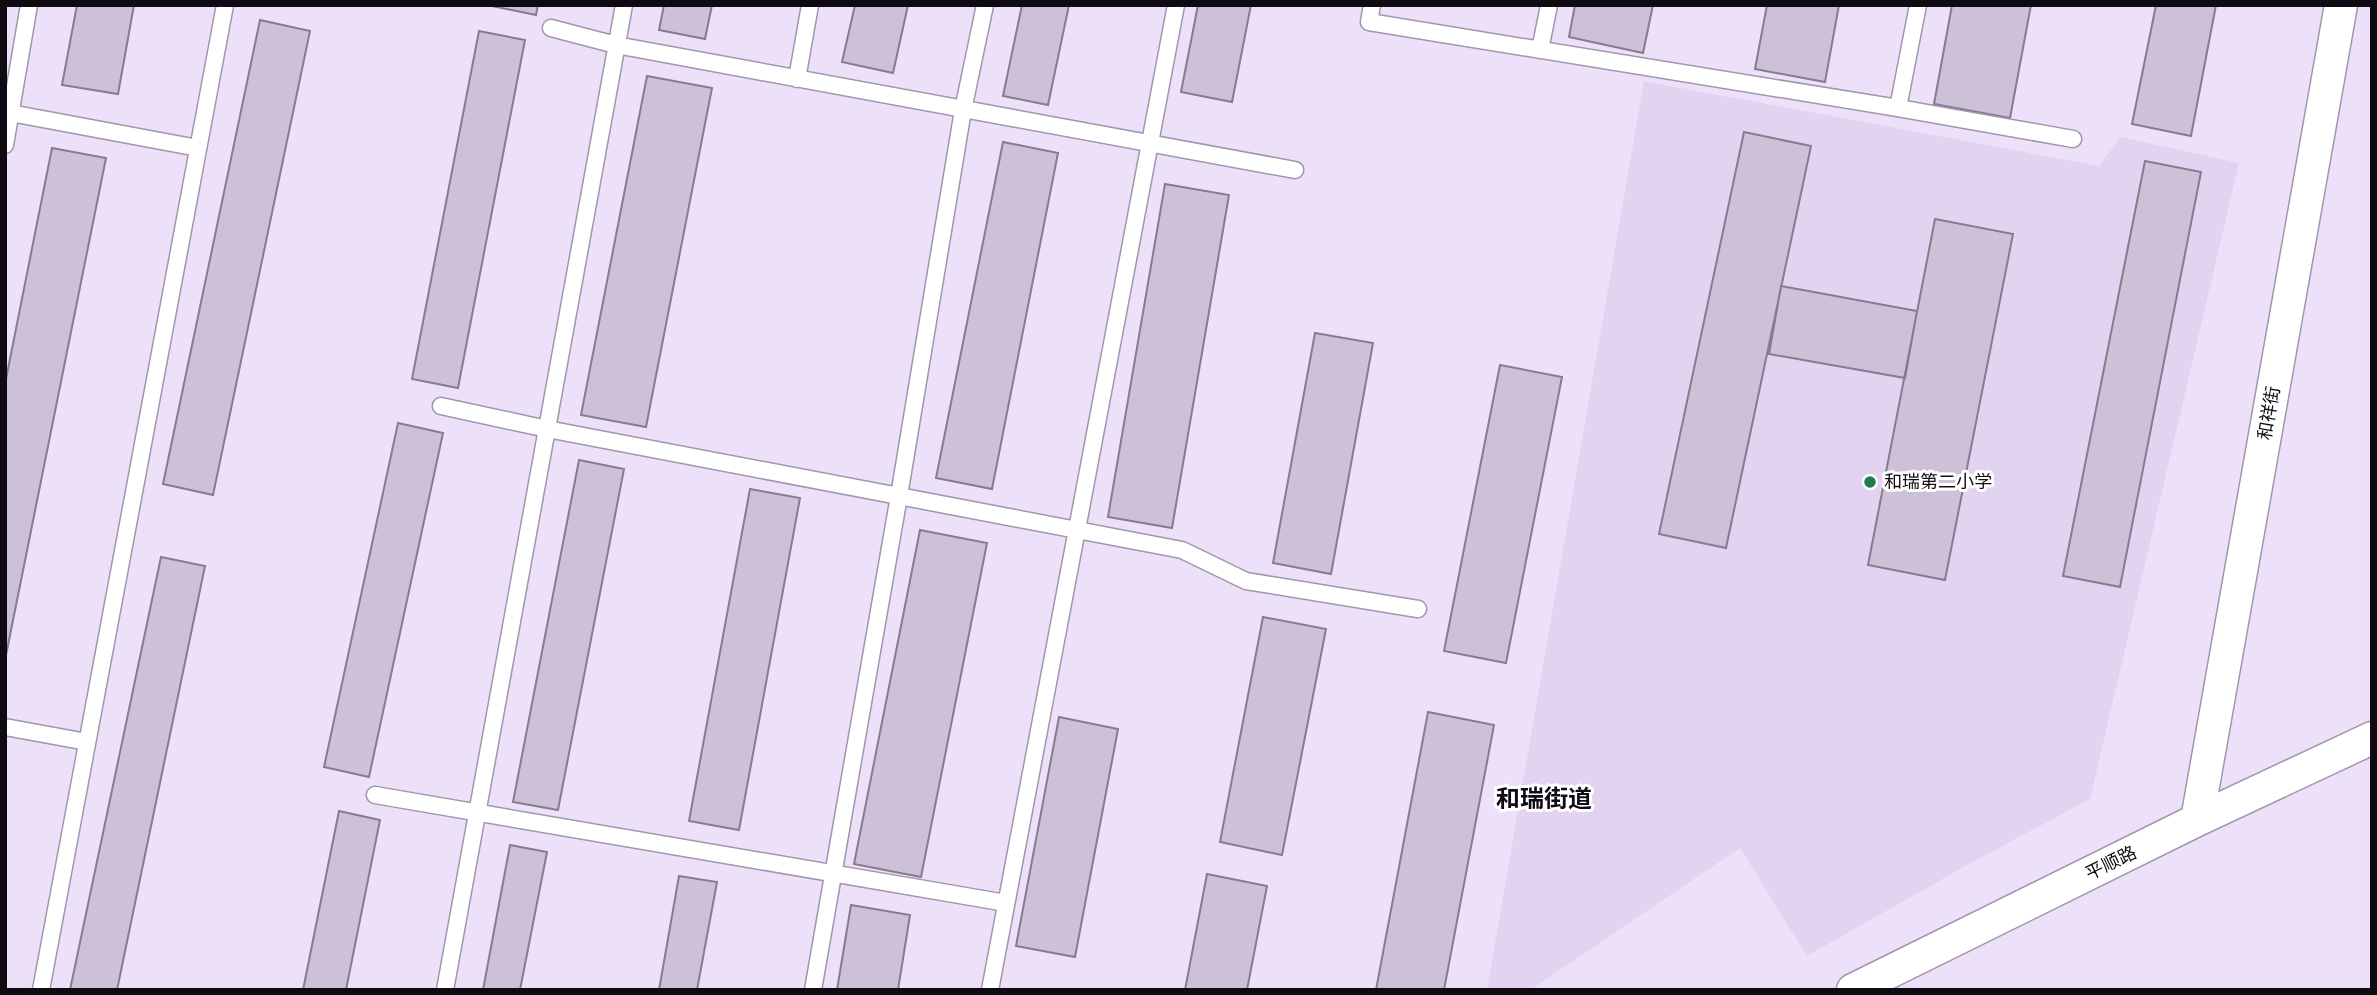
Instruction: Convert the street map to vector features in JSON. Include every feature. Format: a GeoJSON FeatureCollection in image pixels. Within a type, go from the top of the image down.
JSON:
{"type":"FeatureCollection","features":[{"type":"Feature","properties":{"kind":"street","name":"和祥街"},"geometry":{"type":"LineString","coordinates":[[2197,820],[2342,5]]}},
{"type":"Feature","properties":{"kind":"street","name":"平顺路"},"geometry":{"type":"LineString","coordinates":[[1853,990],[2197,820],[2372,738]]}},
{"type":"Feature","properties":{"kind":"lane"},"geometry":{"type":"LineString","coordinates":[[5,145],[8,113],[29,5]]}},
{"type":"Feature","properties":{"kind":"lane"},"geometry":{"type":"LineString","coordinates":[[41,990],[225,5]]}},
{"type":"Feature","properties":{"kind":"lane"},"geometry":{"type":"LineString","coordinates":[[445,990],[624,5]]}},
{"type":"Feature","properties":{"kind":"lane"},"geometry":{"type":"LineString","coordinates":[[797,79],[810,5]]}},
{"type":"Feature","properties":{"kind":"lane"},"geometry":{"type":"LineString","coordinates":[[813,990],[899,496],[962,110],[985,5]]}},
{"type":"Feature","properties":{"kind":"lane"},"geometry":{"type":"LineString","coordinates":[[990,990],[1176,5]]}},
{"type":"Feature","properties":{"kind":"lane"},"geometry":{"type":"LineString","coordinates":[[1372,5],[1369,22],[2073,139]]}},
{"type":"Feature","properties":{"kind":"lane"},"geometry":{"type":"LineString","coordinates":[[1540,50],[1549,5]]}},
{"type":"Feature","properties":{"kind":"lane"},"geometry":{"type":"LineString","coordinates":[[1898,108],[1918,5]]}},
{"type":"Feature","properties":{"kind":"lane"},"geometry":{"type":"LineString","coordinates":[[551,28],[617,45],[1295,170]]}},
{"type":"Feature","properties":{"kind":"lane"},"geometry":{"type":"LineString","coordinates":[[8,113],[198,148]]}},
{"type":"Feature","properties":{"kind":"lane"},"geometry":{"type":"LineString","coordinates":[[441,406],[547,429],[1182,550],[1246,581],[1418,609]]}},
{"type":"Feature","properties":{"kind":"lane"},"geometry":{"type":"LineString","coordinates":[[5,727],[87,742]]}},
{"type":"Feature","properties":{"kind":"lane"},"geometry":{"type":"LineString","coordinates":[[375,795],[1006,903]]}},
{"type":"Feature","properties":{"kind":"shaded area","name":"和瑞第二小学"},"geometry":{"type":"Polygon","coordinates":[[[1644,81],[2099,166],[2121,137],[2239,163],[2090,799],[1807,956],[1740,848],[1530,990],[1487,990],[1644,81]]]}},
{"type":"Feature","properties":{"kind":"building"},"geometry":{"type":"Polygon","coordinates":[[[77,5],[134,5],[118,94],[62,85],[77,5]]]}},
{"type":"Feature","properties":{"kind":"building"},"geometry":{"type":"Polygon","coordinates":[[[487,5],[538,5],[536,15],[487,5]]]}},
{"type":"Feature","properties":{"kind":"building"},"geometry":{"type":"Polygon","coordinates":[[[664,5],[712,5],[705,39],[659,30],[664,5]]]}},
{"type":"Feature","properties":{"kind":"building"},"geometry":{"type":"Polygon","coordinates":[[[855,5],[908,5],[893,73],[842,62],[855,5]]]}},
{"type":"Feature","properties":{"kind":"building"},"geometry":{"type":"Polygon","coordinates":[[[1022,5],[1069,5],[1048,105],[1003,96],[1022,5]]]}},
{"type":"Feature","properties":{"kind":"building"},"geometry":{"type":"Polygon","coordinates":[[[1198,5],[1251,5],[1232,102],[1181,92],[1198,5]]]}},
{"type":"Feature","properties":{"kind":"building"},"geometry":{"type":"Polygon","coordinates":[[[1575,5],[1653,5],[1643,53],[1569,37],[1575,5]]]}},
{"type":"Feature","properties":{"kind":"building"},"geometry":{"type":"Polygon","coordinates":[[[1767,5],[1839,5],[1825,82],[1755,69],[1767,5]]]}},
{"type":"Feature","properties":{"kind":"building"},"geometry":{"type":"Polygon","coordinates":[[[1952,5],[2031,5],[2010,118],[1934,104],[1952,5]]]}},
{"type":"Feature","properties":{"kind":"building"},"geometry":{"type":"Polygon","coordinates":[[[2156,5],[2216,5],[2191,136],[2132,124],[2156,5]]]}},
{"type":"Feature","properties":{"kind":"building"},"geometry":{"type":"Polygon","coordinates":[[[260,20],[310,31],[213,495],[163,484],[260,20]]]}},
{"type":"Feature","properties":{"kind":"building"},"geometry":{"type":"Polygon","coordinates":[[[479,31],[525,40],[458,388],[412,379],[479,31]]]}},
{"type":"Feature","properties":{"kind":"building"},"geometry":{"type":"Polygon","coordinates":[[[647,76],[712,88],[646,427],[581,415],[647,76]]]}},
{"type":"Feature","properties":{"kind":"building"},"geometry":{"type":"Polygon","coordinates":[[[1744,132],[1811,146],[1726,548],[1659,534],[1744,132]]]}},
{"type":"Feature","properties":{"kind":"building"},"geometry":{"type":"Polygon","coordinates":[[[1003,142],[1058,153],[992,489],[936,478],[1003,142]]]}},
{"type":"Feature","properties":{"kind":"building"},"geometry":{"type":"Polygon","coordinates":[[[52,148],[106,158],[5,660],[5,384],[52,148]]]}},
{"type":"Feature","properties":{"kind":"building"},"geometry":{"type":"Polygon","coordinates":[[[2145,161],[2201,172],[2120,587],[2063,576],[2145,161]]]}},
{"type":"Feature","properties":{"kind":"building"},"geometry":{"type":"Polygon","coordinates":[[[1165,184],[1229,195],[1172,528],[1108,517],[1165,184]]]}},
{"type":"Feature","properties":{"kind":"building"},"geometry":{"type":"Polygon","coordinates":[[[1935,219],[2013,234],[1945,580],[1868,565],[1935,219]]]}},
{"type":"Feature","properties":{"kind":"building"},"geometry":{"type":"Polygon","coordinates":[[[1781,286],[1917,311],[1905,378],[1769,354],[1781,286]]]}},
{"type":"Feature","properties":{"kind":"building"},"geometry":{"type":"Polygon","coordinates":[[[1315,333],[1373,343],[1331,574],[1273,563],[1315,333]]]}},
{"type":"Feature","properties":{"kind":"building"},"geometry":{"type":"Polygon","coordinates":[[[1500,365],[1562,377],[1506,663],[1444,651],[1500,365]]]}},
{"type":"Feature","properties":{"kind":"building"},"geometry":{"type":"Polygon","coordinates":[[[398,423],[443,433],[369,777],[324,767],[398,423]]]}},
{"type":"Feature","properties":{"kind":"building"},"geometry":{"type":"Polygon","coordinates":[[[579,460],[624,469],[558,810],[513,802],[579,460]]]}},
{"type":"Feature","properties":{"kind":"building"},"geometry":{"type":"Polygon","coordinates":[[[750,489],[800,498],[739,830],[689,821],[750,489]]]}},
{"type":"Feature","properties":{"kind":"building"},"geometry":{"type":"Polygon","coordinates":[[[920,530],[987,543],[921,877],[854,864],[920,530]]]}},
{"type":"Feature","properties":{"kind":"building"},"geometry":{"type":"Polygon","coordinates":[[[161,557],[205,566],[117,990],[70,990],[161,557]]]}},
{"type":"Feature","properties":{"kind":"building"},"geometry":{"type":"Polygon","coordinates":[[[1263,617],[1326,629],[1282,855],[1220,842],[1263,617]]]}},
{"type":"Feature","properties":{"kind":"building"},"geometry":{"type":"Polygon","coordinates":[[[1428,712],[1494,725],[1444,990],[1376,990],[1428,712]]]}},
{"type":"Feature","properties":{"kind":"building"},"geometry":{"type":"Polygon","coordinates":[[[1059,717],[1118,729],[1075,957],[1016,946],[1059,717]]]}},
{"type":"Feature","properties":{"kind":"building"},"geometry":{"type":"Polygon","coordinates":[[[339,811],[380,820],[346,990],[303,990],[339,811]]]}},
{"type":"Feature","properties":{"kind":"building"},"geometry":{"type":"Polygon","coordinates":[[[510,845],[547,852],[520,990],[483,990],[510,845]]]}},
{"type":"Feature","properties":{"kind":"building"},"geometry":{"type":"Polygon","coordinates":[[[1207,874],[1267,886],[1247,990],[1185,990],[1207,874]]]}},
{"type":"Feature","properties":{"kind":"building"},"geometry":{"type":"Polygon","coordinates":[[[679,876],[717,882],[697,990],[659,990],[679,876]]]}},
{"type":"Feature","properties":{"kind":"building"},"geometry":{"type":"Polygon","coordinates":[[[851,905],[910,915],[898,990],[837,990],[851,905]]]}},
{"type":"Feature","properties":{"kind":"place","name":"和瑞第二小学"},"geometry":{"type":"Point","coordinates":[1870,482]}},
{"type":"Feature","properties":{"kind":"district","name":"和瑞街道"},"geometry":{"type":"Point","coordinates":[1544,799]}}]}
